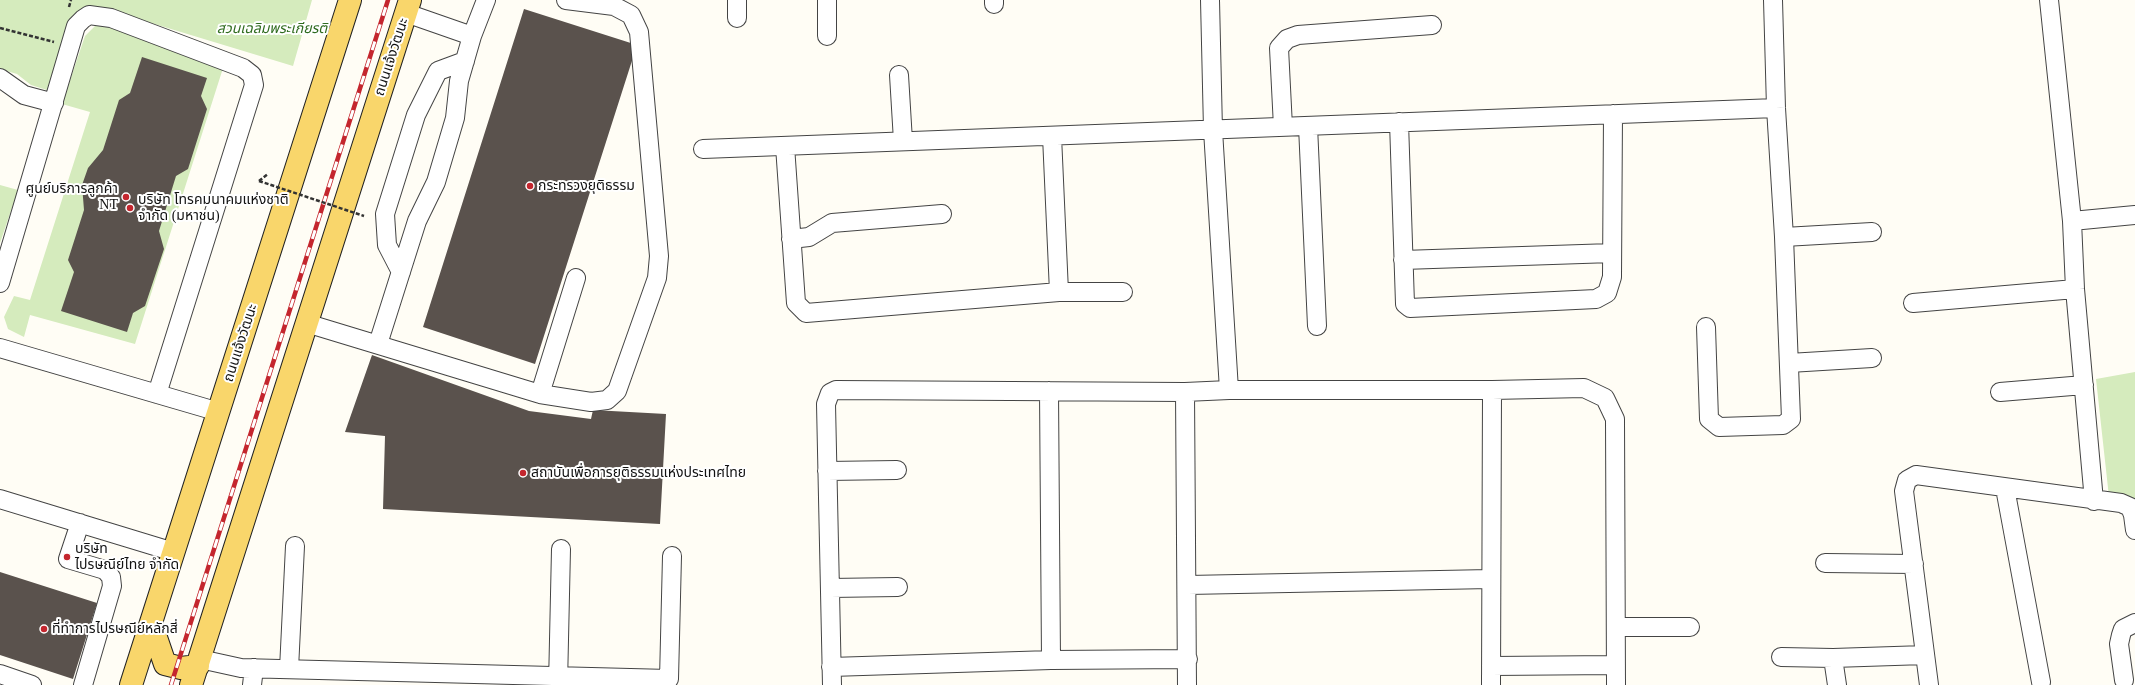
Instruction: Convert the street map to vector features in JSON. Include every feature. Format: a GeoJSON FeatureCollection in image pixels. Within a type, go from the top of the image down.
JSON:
{"type":"FeatureCollection","features":[{"type":"Feature","properties":{"kind":"main road","name":"ถนนแจ้งวัฒนะ"},"geometry":{"type":"LineString","coordinates":[[131,685],[350,0]]}},
{"type":"Feature","properties":{"kind":"main road","name":"ถนนแจ้งวัฒนะ"},"geometry":{"type":"LineString","coordinates":[[196,670],[408,7]]}},
{"type":"Feature","properties":{"kind":"main road"},"geometry":{"type":"LineString","coordinates":[[151,623],[165,664],[196,670]]}},
{"type":"Feature","properties":{"kind":"street"},"geometry":{"type":"LineString","coordinates":[[378,344],[417,222],[436,182],[455,118],[459,81],[472,36],[486,0]]}},
{"type":"Feature","properties":{"kind":"street"},"geometry":{"type":"LineString","coordinates":[[306,323],[540,394],[590,402],[607,400],[617,391],[657,278],[659,256],[639,32],[631,15],[614,6],[566,0]]}},
{"type":"Feature","properties":{"kind":"street"},"geometry":{"type":"LineString","coordinates":[[737,0],[737,18]]}},
{"type":"Feature","properties":{"kind":"street"},"geometry":{"type":"LineString","coordinates":[[827,0],[827,36]]}},
{"type":"Feature","properties":{"kind":"street"},"geometry":{"type":"LineString","coordinates":[[1210,0],[1213,130],[1229,390]]}},
{"type":"Feature","properties":{"kind":"street"},"geometry":{"type":"LineString","coordinates":[[1706,327],[1709,419],[1719,427],[1783,425],[1791,419],[1784,237],[1776,108],[1773,0]]}},
{"type":"Feature","properties":{"kind":"street"},"geometry":{"type":"LineString","coordinates":[[2048,0],[2072,222],[2075,289],[2094,501]]}},
{"type":"Feature","properties":{"kind":"street"},"geometry":{"type":"LineString","coordinates":[[408,7],[472,36]]}},
{"type":"Feature","properties":{"kind":"street"},"geometry":{"type":"LineString","coordinates":[[0,283],[76,26],[83,19],[89,15],[112,18],[244,68],[252,75],[254,85],[157,394]]}},
{"type":"Feature","properties":{"kind":"street"},"geometry":{"type":"LineString","coordinates":[[1283,127],[1279,48],[1287,39],[1298,35],[1432,25]]}},
{"type":"Feature","properties":{"kind":"street"},"geometry":{"type":"LineString","coordinates":[[401,272],[387,245],[385,214],[416,115],[438,72],[465,61]]}},
{"type":"Feature","properties":{"kind":"street"},"geometry":{"type":"LineString","coordinates":[[899,75],[903,142]]}},
{"type":"Feature","properties":{"kind":"street"},"geometry":{"type":"LineString","coordinates":[[0,78],[24,95],[54,103]]}},
{"type":"Feature","properties":{"kind":"street"},"geometry":{"type":"LineString","coordinates":[[703,149],[1776,108]]}},
{"type":"Feature","properties":{"kind":"street"},"geometry":{"type":"LineString","coordinates":[[1399,122],[1405,304],[1410,308],[1596,299],[1607,293],[1612,277],[1613,114]]}},
{"type":"Feature","properties":{"kind":"street"},"geometry":{"type":"LineString","coordinates":[[1308,126],[1316,326]]}},
{"type":"Feature","properties":{"kind":"street"},"geometry":{"type":"LineString","coordinates":[[1052,136],[1059,292]]}},
{"type":"Feature","properties":{"kind":"street"},"geometry":{"type":"LineString","coordinates":[[785,146],[796,303],[806,313],[1059,292],[1123,292]]}},
{"type":"Feature","properties":{"kind":"street"},"geometry":{"type":"LineString","coordinates":[[791,239],[809,237],[832,224],[942,214]]}},
{"type":"Feature","properties":{"kind":"street"},"geometry":{"type":"LineString","coordinates":[[2072,222],[2135,214]]}},
{"type":"Feature","properties":{"kind":"street"},"geometry":{"type":"LineString","coordinates":[[1784,237],[1872,232]]}},
{"type":"Feature","properties":{"kind":"street"},"geometry":{"type":"LineString","coordinates":[[1403,260],[1612,253]]}},
{"type":"Feature","properties":{"kind":"street"},"geometry":{"type":"LineString","coordinates":[[540,394],[576,278]]}},
{"type":"Feature","properties":{"kind":"street"},"geometry":{"type":"LineString","coordinates":[[1913,303],[2075,289]]}},
{"type":"Feature","properties":{"kind":"street"},"geometry":{"type":"LineString","coordinates":[[0,348],[219,412]]}},
{"type":"Feature","properties":{"kind":"street"},"geometry":{"type":"LineString","coordinates":[[1789,363],[1872,358]]}},
{"type":"Feature","properties":{"kind":"street"},"geometry":{"type":"LineString","coordinates":[[2000,392],[2084,385]]}},
{"type":"Feature","properties":{"kind":"street"},"geometry":{"type":"LineString","coordinates":[[832,685],[826,404],[830,393],[836,390],[1185,392],[1229,390],[1492,390],[1584,388],[1605,398],[1615,419],[1616,685]]}},
{"type":"Feature","properties":{"kind":"street"},"geometry":{"type":"LineString","coordinates":[[1491,685],[1490,579],[1492,390]]}},
{"type":"Feature","properties":{"kind":"street"},"geometry":{"type":"LineString","coordinates":[[1049,391],[1051,660]]}},
{"type":"Feature","properties":{"kind":"street"},"geometry":{"type":"LineString","coordinates":[[1185,392],[1188,585],[1187,685]]}},
{"type":"Feature","properties":{"kind":"street"},"geometry":{"type":"LineString","coordinates":[[827,471],[896,470]]}},
{"type":"Feature","properties":{"kind":"street"},"geometry":{"type":"LineString","coordinates":[[1929,685],[1904,491],[1907,480],[1916,475],[2094,501],[2121,503],[2130,507],[2133,515],[2135,530]]}},
{"type":"Feature","properties":{"kind":"street"},"geometry":{"type":"LineString","coordinates":[[2005,488],[2040,682]]}},
{"type":"Feature","properties":{"kind":"street"},"geometry":{"type":"LineString","coordinates":[[0,499],[174,552]]}},
{"type":"Feature","properties":{"kind":"street"},"geometry":{"type":"LineString","coordinates":[[80,523],[68,559],[105,570],[111,577],[112,586],[83,685]]}},
{"type":"Feature","properties":{"kind":"street"},"geometry":{"type":"LineString","coordinates":[[289,668],[295,546]]}},
{"type":"Feature","properties":{"kind":"street"},"geometry":{"type":"LineString","coordinates":[[559,681],[561,549]]}},
{"type":"Feature","properties":{"kind":"street"},"geometry":{"type":"LineString","coordinates":[[196,670],[241,668],[253,677],[289,668],[334,677],[631,682],[669,679],[672,556]]}},
{"type":"Feature","properties":{"kind":"street"},"geometry":{"type":"LineString","coordinates":[[1825,563],[1914,564]]}},
{"type":"Feature","properties":{"kind":"street"},"geometry":{"type":"LineString","coordinates":[[1188,585],[1490,579]]}},
{"type":"Feature","properties":{"kind":"street"},"geometry":{"type":"LineString","coordinates":[[830,588],[898,587]]}},
{"type":"Feature","properties":{"kind":"street"},"geometry":{"type":"LineString","coordinates":[[2124,680],[2119,644],[2123,629],[2135,623]]}},
{"type":"Feature","properties":{"kind":"street"},"geometry":{"type":"LineString","coordinates":[[1616,627],[1690,627]]}},
{"type":"Feature","properties":{"kind":"street"},"geometry":{"type":"LineString","coordinates":[[1781,657],[1833,658],[1925,655]]}},
{"type":"Feature","properties":{"kind":"street"},"geometry":{"type":"LineString","coordinates":[[1833,658],[1837,685]]}},
{"type":"Feature","properties":{"kind":"street"},"geometry":{"type":"LineString","coordinates":[[831,667],[1051,660],[1188,660]]}},
{"type":"Feature","properties":{"kind":"street"},"geometry":{"type":"LineString","coordinates":[[1491,666],[1616,665]]}},
{"type":"Feature","properties":{"kind":"street"},"geometry":{"type":"LineString","coordinates":[[0,674],[32,685]]}},
{"type":"Feature","properties":{"kind":"path"},"geometry":{"type":"LineString","coordinates":[[67,15],[71,0]]}},
{"type":"Feature","properties":{"kind":"path"},"geometry":{"type":"LineString","coordinates":[[0,28],[60,44]]}},
{"type":"Feature","properties":{"kind":"path"},"geometry":{"type":"LineString","coordinates":[[268,174],[259,181],[364,216]]}},
{"type":"Feature","properties":{"kind":"green space","name":"สวนเฉลิมพระเกียรติ"},"geometry":{"type":"Polygon","coordinates":[[[0,0],[312,0],[293,66],[105,9],[90,8],[50,91],[31,85],[17,74],[0,69],[0,0]]]}},
{"type":"Feature","properties":{"kind":"green space"},"geometry":{"type":"Polygon","coordinates":[[[111,25],[224,65],[135,344],[30,315],[24,337],[8,329],[4,317],[14,296],[30,300],[90,112],[62,104],[85,36],[95,26],[111,25]]]}},
{"type":"Feature","properties":{"kind":"green space"},"geometry":{"type":"Polygon","coordinates":[[[0,185],[18,190],[0,243],[0,185]]]}},
{"type":"Feature","properties":{"kind":"green space"},"geometry":{"type":"Polygon","coordinates":[[[2135,372],[2135,500],[2109,497],[2096,379],[2135,372]]]}},
{"type":"Feature","properties":{"kind":"building","name":"กระทรวงยุติธรรม"},"geometry":{"type":"Polygon","coordinates":[[[524,9],[637,45],[535,364],[423,327],[524,9]]]}},
{"type":"Feature","properties":{"kind":"building","name":"ศูนย์บริการลูกค้า NT"},"geometry":{"type":"Polygon","coordinates":[[[142,57],[207,78],[201,96],[207,109],[188,169],[176,176],[159,231],[164,249],[145,306],[133,313],[127,332],[61,311],[74,272],[68,260],[84,210],[82,185],[88,168],[103,150],[119,100],[130,93],[142,57]]]}},
{"type":"Feature","properties":{"kind":"building","name":"สถาบันเพื่อการยุติธรรมแห่งประเทศไทย"},"geometry":{"type":"Polygon","coordinates":[[[372,355],[529,411],[591,419],[593,410],[666,414],[660,524],[383,509],[385,436],[345,432],[372,355]]]}},
{"type":"Feature","properties":{"kind":"building","name":"ที่ทำการไปรษณีย์หลักสี่"},"geometry":{"type":"Polygon","coordinates":[[[0,572],[97,603],[73,679],[0,655],[0,572]]]}},
{"type":"Feature","properties":{"kind":"railway"},"geometry":{"type":"LineString","coordinates":[[171,685],[388,0]]}},
{"type":"Feature","properties":{"kind":"place","name":"กระทรวงยุติธรรม"},"geometry":{"type":"Point","coordinates":[530,186]}},
{"type":"Feature","properties":{"kind":"place","name":"ศูนย์บริการลูกค้า NT"},"geometry":{"type":"Point","coordinates":[126,197]}},
{"type":"Feature","properties":{"kind":"place","name":"บริษัท โทรคมนาคมแห่งชาติ จำกัด (มหาชน)"},"geometry":{"type":"Point","coordinates":[130,208]}},
{"type":"Feature","properties":{"kind":"place","name":"สถาบันเพื่อการยุติธรรมแห่งประเทศไทย"},"geometry":{"type":"Point","coordinates":[523,473]}},
{"type":"Feature","properties":{"kind":"place","name":"บริษัท ไปรษณีย์ไทย จำกัด"},"geometry":{"type":"Point","coordinates":[67,557]}},
{"type":"Feature","properties":{"kind":"place","name":"ที่ทำการไปรษณีย์หลักสี่"},"geometry":{"type":"Point","coordinates":[44,629]}}]}
